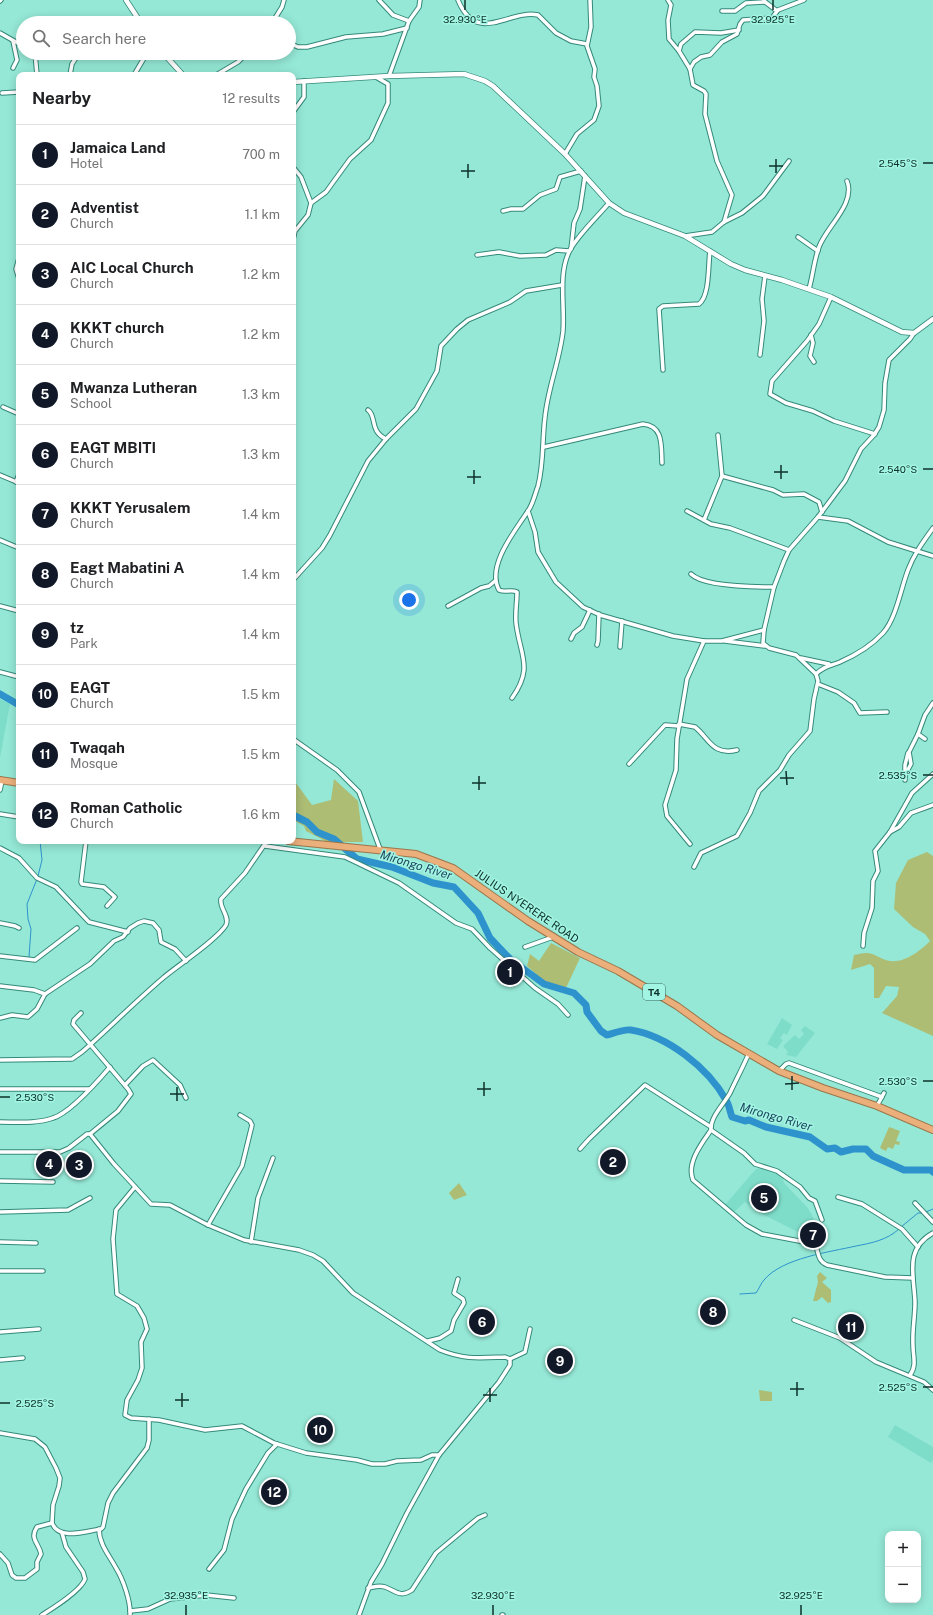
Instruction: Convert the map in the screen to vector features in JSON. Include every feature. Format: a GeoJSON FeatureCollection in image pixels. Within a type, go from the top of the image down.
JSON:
{"type":"FeatureCollection","features":[{"type":"Feature","properties":{"kind":"highway"},"geometry":{"type":"LineString","coordinates":[[1,780],[16,782]]}},
{"type":"Feature","properties":{"kind":"highway","name":"JULIUS NYERERE ROAD"},"geometry":{"type":"LineString","coordinates":[[296,842],[380,849],[416,854],[453,868],[578,952],[618,971],[677,1006],[717,1035],[779,1071],[823,1088],[877,1106],[933,1130]]}},
{"type":"Feature","properties":{"kind":"street"},"geometry":{"type":"LineString","coordinates":[[126,0],[136,16]]}},
{"type":"Feature","properties":{"kind":"street"},"geometry":{"type":"LineString","coordinates":[[277,16],[282,8],[284,0]]}},
{"type":"Feature","properties":{"kind":"street"},"geometry":{"type":"LineString","coordinates":[[379,0],[393,16],[409,21]]}},
{"type":"Feature","properties":{"kind":"street"},"geometry":{"type":"LineString","coordinates":[[390,76],[409,21],[419,7],[420,0]]}},
{"type":"Feature","properties":{"kind":"street"},"geometry":{"type":"LineString","coordinates":[[458,0],[467,16],[479,22],[499,22],[528,14],[538,15],[556,33],[571,41],[587,44]]}},
{"type":"Feature","properties":{"kind":"street"},"geometry":{"type":"LineString","coordinates":[[565,154],[577,134],[594,120],[599,106],[597,86],[594,77],[595,69],[587,44],[591,27],[590,0]]}},
{"type":"Feature","properties":{"kind":"street"},"geometry":{"type":"LineString","coordinates":[[668,0],[671,5],[668,20],[668,39],[679,51],[690,69],[693,85],[704,91],[706,94],[705,114],[717,161],[732,195],[724,222]]}},
{"type":"Feature","properties":{"kind":"street"},"geometry":{"type":"LineString","coordinates":[[690,69],[694,62],[701,57],[710,55],[722,42],[738,34],[743,20],[772,18],[775,16],[777,11],[804,0]]}},
{"type":"Feature","properties":{"kind":"street"},"geometry":{"type":"LineString","coordinates":[[722,11],[735,11],[746,3],[764,1],[777,11]]}},
{"type":"Feature","properties":{"kind":"street"},"geometry":{"type":"LineString","coordinates":[[296,46],[307,47],[351,36],[383,34],[407,28]]}},
{"type":"Feature","properties":{"kind":"street"},"geometry":{"type":"LineString","coordinates":[[679,51],[681,44],[695,32],[721,33],[739,30]]}},
{"type":"Feature","properties":{"kind":"street"},"geometry":{"type":"LineString","coordinates":[[0,33],[16,42]]}},
{"type":"Feature","properties":{"kind":"street"},"geometry":{"type":"LineString","coordinates":[[13,41],[16,55]]}},
{"type":"Feature","properties":{"kind":"street"},"geometry":{"type":"LineString","coordinates":[[13,68],[17,60]]}},
{"type":"Feature","properties":{"kind":"street"},"geometry":{"type":"LineString","coordinates":[[36,60],[37,72]]}},
{"type":"Feature","properties":{"kind":"street"},"geometry":{"type":"LineString","coordinates":[[71,72],[75,60]]}},
{"type":"Feature","properties":{"kind":"street"},"geometry":{"type":"LineString","coordinates":[[136,72],[143,60]]}},
{"type":"Feature","properties":{"kind":"street"},"geometry":{"type":"LineString","coordinates":[[169,60],[180,72]]}},
{"type":"Feature","properties":{"kind":"street"},"geometry":{"type":"LineString","coordinates":[[221,72],[240,60]]}},
{"type":"Feature","properties":{"kind":"street"},"geometry":{"type":"LineString","coordinates":[[296,82],[390,76],[464,74],[485,81],[493,86],[565,154],[609,203],[642,221],[685,236],[731,264],[831,297],[902,332],[914,333]]}},
{"type":"Feature","properties":{"kind":"street"},"geometry":{"type":"LineString","coordinates":[[310,204],[330,188],[350,159],[371,140],[388,103],[388,84],[375,77]]}},
{"type":"Feature","properties":{"kind":"street"},"geometry":{"type":"LineString","coordinates":[[296,108],[304,97],[304,81]]}},
{"type":"Feature","properties":{"kind":"street"},"geometry":{"type":"LineString","coordinates":[[2,93],[16,92]]}},
{"type":"Feature","properties":{"kind":"street"},"geometry":{"type":"LineString","coordinates":[[685,236],[712,232],[724,222],[742,213],[758,202],[789,161]]}},
{"type":"Feature","properties":{"kind":"street"},"geometry":{"type":"LineString","coordinates":[[296,171],[300,177],[310,204],[308,215],[296,230]]}},
{"type":"Feature","properties":{"kind":"street"},"geometry":{"type":"LineString","coordinates":[[503,211],[511,208],[523,209],[540,196],[556,189],[560,177],[580,171]]}},
{"type":"Feature","properties":{"kind":"street"},"geometry":{"type":"LineString","coordinates":[[512,698],[521,683],[525,670],[516,622],[517,592],[502,591],[495,581],[494,574],[497,564],[519,524],[528,511],[538,486],[544,447],[545,416],[563,332],[562,285],[570,250],[574,223],[580,208],[585,176]]}},
{"type":"Feature","properties":{"kind":"street"},"geometry":{"type":"LineString","coordinates":[[809,289],[818,251],[829,228],[840,215],[848,192],[847,181]]}},
{"type":"Feature","properties":{"kind":"street"},"geometry":{"type":"LineString","coordinates":[[570,250],[609,203]]}},
{"type":"Feature","properties":{"kind":"street"},"geometry":{"type":"LineString","coordinates":[[798,237],[818,251]]}},
{"type":"Feature","properties":{"kind":"street"},"geometry":{"type":"LineString","coordinates":[[477,255],[499,252],[520,256],[542,256],[550,254],[556,250],[570,250]]}},
{"type":"Feature","properties":{"kind":"street"},"geometry":{"type":"LineString","coordinates":[[663,370],[659,309],[663,306],[694,304],[703,301],[706,291],[710,251]]}},
{"type":"Feature","properties":{"kind":"street"},"geometry":{"type":"LineString","coordinates":[[760,355],[764,321],[762,299],[765,276]]}},
{"type":"Feature","properties":{"kind":"street"},"geometry":{"type":"LineString","coordinates":[[296,577],[322,548],[368,462],[386,439],[416,409],[437,371],[441,346],[468,320],[510,302],[526,291],[562,285]]}},
{"type":"Feature","properties":{"kind":"street"},"geometry":{"type":"LineString","coordinates":[[831,297],[819,324],[801,349],[772,381],[770,394],[786,403],[812,411],[834,421],[875,434]]}},
{"type":"Feature","properties":{"kind":"street"},"geometry":{"type":"LineString","coordinates":[[765,646],[762,641],[774,586],[789,550],[818,517],[848,477],[861,448],[875,434],[879,427],[884,410],[885,383],[889,360],[914,333],[933,319]]}},
{"type":"Feature","properties":{"kind":"street"},"geometry":{"type":"LineString","coordinates":[[811,335],[813,343],[810,356],[814,362]]}},
{"type":"Feature","properties":{"kind":"street"},"geometry":{"type":"LineString","coordinates":[[3,406],[16,412]]}},
{"type":"Feature","properties":{"kind":"street"},"geometry":{"type":"LineString","coordinates":[[368,410],[371,412],[376,431],[386,439]]}},
{"type":"Feature","properties":{"kind":"street"},"geometry":{"type":"LineString","coordinates":[[544,447],[643,424],[649,424],[658,431],[660,436],[662,463]]}},
{"type":"Feature","properties":{"kind":"street"},"geometry":{"type":"LineString","coordinates":[[704,520],[722,476],[718,435]]}},
{"type":"Feature","properties":{"kind":"street"},"geometry":{"type":"LineString","coordinates":[[0,475],[16,483]]}},
{"type":"Feature","properties":{"kind":"street"},"geometry":{"type":"LineString","coordinates":[[722,476],[773,490],[783,495],[804,494],[819,502],[822,512]]}},
{"type":"Feature","properties":{"kind":"street"},"geometry":{"type":"LineString","coordinates":[[528,511],[535,532],[538,552],[553,577],[575,601],[590,610],[673,636],[704,641],[722,641],[765,646],[801,658],[830,664],[840,662],[862,650],[884,632],[889,623],[908,569],[917,550],[933,528]]}},
{"type":"Feature","properties":{"kind":"street"},"geometry":{"type":"LineString","coordinates":[[687,511],[704,520],[789,550]]}},
{"type":"Feature","properties":{"kind":"street"},"geometry":{"type":"LineString","coordinates":[[818,517],[848,521],[883,539],[933,556]]}},
{"type":"Feature","properties":{"kind":"street"},"geometry":{"type":"LineString","coordinates":[[0,540],[16,547]]}},
{"type":"Feature","properties":{"kind":"street"},"geometry":{"type":"LineString","coordinates":[[691,574],[696,578],[726,585],[774,586]]}},
{"type":"Feature","properties":{"kind":"street"},"geometry":{"type":"LineString","coordinates":[[448,606],[481,588],[489,586],[495,581]]}},
{"type":"Feature","properties":{"kind":"street"},"geometry":{"type":"LineString","coordinates":[[0,606],[16,610]]}},
{"type":"Feature","properties":{"kind":"street"},"geometry":{"type":"LineString","coordinates":[[572,639],[574,633],[580,630],[585,622],[590,610]]}},
{"type":"Feature","properties":{"kind":"street"},"geometry":{"type":"LineString","coordinates":[[597,645],[599,614]]}},
{"type":"Feature","properties":{"kind":"street"},"geometry":{"type":"LineString","coordinates":[[620,647],[622,621]]}},
{"type":"Feature","properties":{"kind":"street"},"geometry":{"type":"LineString","coordinates":[[722,641],[764,630]]}},
{"type":"Feature","properties":{"kind":"street"},"geometry":{"type":"LineString","coordinates":[[690,844],[666,812],[668,794],[676,770],[679,725],[688,674],[704,641]]}},
{"type":"Feature","properties":{"kind":"street"},"geometry":{"type":"LineString","coordinates":[[694,867],[701,853],[736,836],[747,820],[759,791],[780,770],[789,755],[809,733],[818,684],[816,674],[801,658]]}},
{"type":"Feature","properties":{"kind":"street"},"geometry":{"type":"LineString","coordinates":[[816,674],[830,664]]}},
{"type":"Feature","properties":{"kind":"street"},"geometry":{"type":"LineString","coordinates":[[0,672],[16,676]]}},
{"type":"Feature","properties":{"kind":"street"},"geometry":{"type":"LineString","coordinates":[[818,684],[838,692],[854,703],[860,713],[887,712]]}},
{"type":"Feature","properties":{"kind":"street"},"geometry":{"type":"LineString","coordinates":[[905,780],[905,765],[909,752],[925,715],[933,703]]}},
{"type":"Feature","properties":{"kind":"street"},"geometry":{"type":"LineString","coordinates":[[629,764],[665,725],[695,727],[708,743],[719,749],[737,750]]}},
{"type":"Feature","properties":{"kind":"street"},"geometry":{"type":"LineString","coordinates":[[918,734],[925,739]]}},
{"type":"Feature","properties":{"kind":"street"},"geometry":{"type":"LineString","coordinates":[[296,741],[337,770],[359,792],[380,849]]}},
{"type":"Feature","properties":{"kind":"street"},"geometry":{"type":"LineString","coordinates":[[863,946],[864,933],[872,908],[873,881],[878,871],[875,854],[890,832],[912,793],[933,774]]}},
{"type":"Feature","properties":{"kind":"street"},"geometry":{"type":"LineString","coordinates":[[0,790],[1,780]]}},
{"type":"Feature","properties":{"kind":"street"},"geometry":{"type":"LineString","coordinates":[[890,832],[899,826],[911,813],[933,805]]}},
{"type":"Feature","properties":{"kind":"street"},"geometry":{"type":"LineString","coordinates":[[0,814],[16,817]]}},
{"type":"Feature","properties":{"kind":"street"},"geometry":{"type":"LineString","coordinates":[[86,844],[81,882],[107,889],[115,897],[107,906]]}},
{"type":"Feature","properties":{"kind":"street"},"geometry":{"type":"LineString","coordinates":[[0,1060],[72,1059],[156,984],[186,961],[226,926],[227,917],[221,905],[221,899],[237,884],[265,846],[345,857],[399,883],[456,923],[472,928],[490,948],[535,988],[558,1004],[568,1015]]}},
{"type":"Feature","properties":{"kind":"street"},"geometry":{"type":"LineString","coordinates":[[0,848],[19,858],[37,878],[56,887],[89,922],[128,932]]}},
{"type":"Feature","properties":{"kind":"street"},"geometry":{"type":"LineString","coordinates":[[0,1018],[12,1015],[28,1017],[37,1009],[45,994],[90,964],[114,941],[123,937],[138,923],[144,921],[153,923],[159,930],[161,942],[175,949],[186,961]]}},
{"type":"Feature","properties":{"kind":"street"},"geometry":{"type":"LineString","coordinates":[[0,924],[19,928]]}},
{"type":"Feature","properties":{"kind":"street"},"geometry":{"type":"LineString","coordinates":[[0,956],[32,960],[37,959],[77,928]]}},
{"type":"Feature","properties":{"kind":"street"},"geometry":{"type":"LineString","coordinates":[[525,947],[553,936]]}},
{"type":"Feature","properties":{"kind":"street"},"geometry":{"type":"LineString","coordinates":[[0,986],[34,990],[45,994]]}},
{"type":"Feature","properties":{"kind":"street"},"geometry":{"type":"LineString","coordinates":[[0,1152],[60,1152],[65,1150],[87,1134],[90,1134],[113,1116],[129,1098],[130,1091],[125,1084],[73,1024],[74,1020],[81,1013]]}},
{"type":"Feature","properties":{"kind":"street"},"geometry":{"type":"LineString","coordinates":[[749,1053],[729,1095],[721,1106],[711,1128],[691,1164],[690,1173],[693,1180],[746,1225],[762,1234],[815,1244],[822,1263],[886,1277],[913,1278]]}},
{"type":"Feature","properties":{"kind":"street"},"geometry":{"type":"LineString","coordinates":[[125,1084],[152,1060],[180,1085],[186,1098]]}},
{"type":"Feature","properties":{"kind":"street"},"geometry":{"type":"LineString","coordinates":[[779,1071],[789,1063],[882,1097]]}},
{"type":"Feature","properties":{"kind":"street"},"geometry":{"type":"LineString","coordinates":[[0,1122],[22,1122],[52,1119],[71,1107],[110,1067]]}},
{"type":"Feature","properties":{"kind":"street"},"geometry":{"type":"LineString","coordinates":[[580,1149],[645,1085],[711,1128],[744,1153],[757,1165],[772,1168],[800,1187],[809,1198],[815,1201],[822,1220]]}},
{"type":"Feature","properties":{"kind":"street"},"geometry":{"type":"LineString","coordinates":[[0,1089],[89,1089]]}},
{"type":"Feature","properties":{"kind":"street"},"geometry":{"type":"LineString","coordinates":[[877,1106],[884,1093]]}},
{"type":"Feature","properties":{"kind":"street"},"geometry":{"type":"LineString","coordinates":[[208,1226],[220,1202],[231,1187],[247,1151],[252,1125],[250,1121],[240,1114]]}},
{"type":"Feature","properties":{"kind":"street"},"geometry":{"type":"LineString","coordinates":[[90,1134],[151,1204],[170,1205],[208,1226],[251,1242],[299,1250],[313,1255],[323,1261],[353,1293],[440,1350],[454,1356],[465,1358],[505,1357],[510,1359],[525,1352],[530,1329]]}},
{"type":"Feature","properties":{"kind":"street"},"geometry":{"type":"LineString","coordinates":[[251,1242],[258,1198],[273,1158]]}},
{"type":"Feature","properties":{"kind":"street"},"geometry":{"type":"LineString","coordinates":[[0,1181],[53,1182]]}},
{"type":"Feature","properties":{"kind":"street"},"geometry":{"type":"LineString","coordinates":[[135,1187],[116,1210],[113,1239],[116,1294],[137,1306],[144,1318],[147,1329],[141,1342],[142,1368],[138,1380],[126,1400],[124,1413],[131,1418],[149,1419],[205,1430],[242,1426],[277,1444],[315,1455],[357,1460],[379,1465],[397,1461],[421,1460],[432,1455],[439,1455]]}},
{"type":"Feature","properties":{"kind":"street"},"geometry":{"type":"LineString","coordinates":[[838,1197],[862,1204],[902,1229],[918,1247]]}},
{"type":"Feature","properties":{"kind":"street"},"geometry":{"type":"LineString","coordinates":[[0,1212],[68,1210],[90,1198]]}},
{"type":"Feature","properties":{"kind":"street"},"geometry":{"type":"LineString","coordinates":[[915,1203],[933,1222]]}},
{"type":"Feature","properties":{"kind":"street"},"geometry":{"type":"LineString","coordinates":[[910,1375],[914,1368],[915,1359],[913,1346],[915,1304],[912,1260],[923,1239],[933,1232]]}},
{"type":"Feature","properties":{"kind":"street"},"geometry":{"type":"LineString","coordinates":[[0,1242],[36,1243]]}},
{"type":"Feature","properties":{"kind":"street"},"geometry":{"type":"LineString","coordinates":[[0,1271],[43,1271]]}},
{"type":"Feature","properties":{"kind":"street"},"geometry":{"type":"LineString","coordinates":[[428,1341],[440,1338],[451,1330],[454,1320],[464,1303],[463,1299],[455,1296],[454,1293],[458,1279]]}},
{"type":"Feature","properties":{"kind":"street"},"geometry":{"type":"LineString","coordinates":[[794,1320],[835,1336],[876,1362],[910,1375],[926,1383],[933,1390]]}},
{"type":"Feature","properties":{"kind":"street"},"geometry":{"type":"LineString","coordinates":[[0,1332],[39,1329]]}},
{"type":"Feature","properties":{"kind":"street"},"geometry":{"type":"LineString","coordinates":[[0,1360],[24,1358]]}},
{"type":"Feature","properties":{"kind":"street"},"geometry":{"type":"LineString","coordinates":[[359,1615],[368,1588],[439,1455],[499,1382],[510,1365],[510,1359]]}},
{"type":"Feature","properties":{"kind":"street"},"geometry":{"type":"LineString","coordinates":[[0,1433],[35,1439],[45,1447],[60,1478],[53,1505],[52,1523],[56,1530],[62,1533],[71,1534],[99,1529],[104,1524],[108,1503],[113,1493],[147,1448],[149,1440],[149,1419]]}},
{"type":"Feature","properties":{"kind":"street"},"geometry":{"type":"LineString","coordinates":[[209,1569],[224,1550],[232,1519],[249,1484],[268,1453],[277,1444]]}},
{"type":"Feature","properties":{"kind":"street"},"geometry":{"type":"LineString","coordinates":[[368,1588],[382,1587],[400,1594],[406,1594],[412,1590],[436,1553],[478,1518],[485,1515]]}},
{"type":"Feature","properties":{"kind":"street"},"geometry":{"type":"LineString","coordinates":[[0,1554],[8,1563],[12,1575],[16,1578],[25,1578],[37,1569],[37,1562],[41,1554],[34,1540],[34,1532],[37,1527],[52,1523]]}},
{"type":"Feature","properties":{"kind":"street"},"geometry":{"type":"LineString","coordinates":[[99,1529],[101,1542],[120,1576],[130,1613],[148,1609],[170,1599],[206,1595],[234,1598]]}},
{"type":"Feature","properties":{"kind":"street"},"geometry":{"type":"LineString","coordinates":[[42,1615],[82,1585],[85,1579],[84,1572],[66,1547],[62,1533]]}},
{"type":"Feature","properties":{"kind":"shaded area"},"geometry":{"type":"Polygon","coordinates":[[[0,699],[10,704],[0,758],[0,699]]]}},
{"type":"Feature","properties":{"kind":"shaded area"},"geometry":{"type":"Polygon","coordinates":[[[334,779],[358,801],[363,842],[327,842],[306,831],[304,826],[296,822],[296,783],[312,805],[331,800],[334,779]]]}},
{"type":"Feature","properties":{"kind":"shaded area"},"geometry":{"type":"Polygon","coordinates":[[[927,852],[933,856],[933,1036],[882,1013],[897,996],[899,987],[886,986],[879,998],[874,998],[874,968],[870,964],[851,970],[854,955],[870,953],[889,961],[902,960],[915,954],[930,941],[925,934],[913,927],[894,909],[896,883],[908,860],[927,852]]]}},
{"type":"Feature","properties":{"kind":"shaded area"},"geometry":{"type":"Polygon","coordinates":[[[551,943],[580,958],[566,988],[545,982],[527,966],[530,954],[539,961],[551,943]]]}},
{"type":"Feature","properties":{"kind":"shaded area"},"geometry":{"type":"Polygon","coordinates":[[[782,1018],[792,1025],[787,1035],[784,1033],[780,1038],[783,1040],[777,1049],[767,1044],[782,1018]]]}},
{"type":"Feature","properties":{"kind":"shaded area"},"geometry":{"type":"Polygon","coordinates":[[[805,1026],[815,1033],[796,1057],[786,1055],[788,1052],[783,1046],[795,1035],[799,1039],[804,1034],[801,1030],[805,1026]]]}},
{"type":"Feature","properties":{"kind":"shaded area"},"geometry":{"type":"Polygon","coordinates":[[[889,1127],[900,1131],[896,1141],[900,1142],[899,1145],[895,1144],[893,1149],[888,1147],[886,1151],[880,1148],[889,1127]]]}},
{"type":"Feature","properties":{"kind":"shaded area"},"geometry":{"type":"Polygon","coordinates":[[[767,1167],[782,1176],[784,1183],[807,1207],[812,1215],[815,1223],[806,1232],[798,1232],[764,1215],[745,1202],[734,1212],[724,1206],[756,1169],[767,1167]]]}},
{"type":"Feature","properties":{"kind":"shaded area"},"geometry":{"type":"Polygon","coordinates":[[[459,1183],[467,1195],[454,1200],[449,1193],[459,1183]]]}},
{"type":"Feature","properties":{"kind":"shaded area"},"geometry":{"type":"Polygon","coordinates":[[[820,1272],[827,1278],[822,1282],[831,1290],[831,1302],[828,1303],[822,1297],[817,1301],[813,1301],[818,1282],[817,1276],[820,1272]]]}},
{"type":"Feature","properties":{"kind":"shaded area"},"geometry":{"type":"Polygon","coordinates":[[[556,1355],[564,1355],[563,1367],[555,1367],[556,1355]]]}},
{"type":"Feature","properties":{"kind":"shaded area"},"geometry":{"type":"Polygon","coordinates":[[[759,1390],[772,1392],[772,1401],[760,1401],[759,1390]]]}},
{"type":"Feature","properties":{"kind":"shaded area"},"geometry":{"type":"Polygon","coordinates":[[[895,1425],[933,1447],[933,1460],[931,1463],[888,1437],[895,1425]]]}},
{"type":"Feature","properties":{"kind":"waterway","name":"Mirongo River"},"geometry":{"type":"LineString","coordinates":[[0,694],[16,703]]}},
{"type":"Feature","properties":{"kind":"waterway","name":"Mirongo River"},"geometry":{"type":"LineString","coordinates":[[296,816],[307,822],[317,832],[334,839],[357,859],[392,867],[433,883],[454,887],[478,913],[490,938],[510,959],[544,984],[574,993],[586,1005],[587,1012],[601,1031],[607,1035],[628,1030],[645,1033],[673,1046],[686,1055],[709,1076],[718,1088],[727,1102],[732,1117],[745,1121],[749,1120],[766,1127],[810,1137],[827,1149],[835,1148],[841,1152],[853,1149],[866,1149],[873,1156],[904,1170],[931,1170],[933,1172]]}},
{"type":"Feature","properties":{"kind":"waterway"},"geometry":{"type":"LineString","coordinates":[[38,876],[42,860],[40,844]]}},
{"type":"Feature","properties":{"kind":"waterway"},"geometry":{"type":"LineString","coordinates":[[29,957],[31,929],[28,919],[27,904],[37,879]]}},
{"type":"Feature","properties":{"kind":"waterway"},"geometry":{"type":"LineString","coordinates":[[926,1212],[933,1209]]}},
{"type":"Feature","properties":{"kind":"waterway"},"geometry":{"type":"LineString","coordinates":[[901,1227],[918,1213],[923,1213]]}},
{"type":"Feature","properties":{"kind":"waterway"},"geometry":{"type":"LineString","coordinates":[[740,1294],[756,1293],[763,1281],[772,1272],[794,1261],[873,1242],[889,1236],[899,1229]]}},
{"type":"Feature","properties":{"kind":"place","name":"Jamaica Land"},"geometry":{"type":"Point","coordinates":[510,972]}},
{"type":"Feature","properties":{"kind":"place","name":"Adventist"},"geometry":{"type":"Point","coordinates":[613,1162]}},
{"type":"Feature","properties":{"kind":"place","name":"KKKT church"},"geometry":{"type":"Point","coordinates":[49,1164]}},
{"type":"Feature","properties":{"kind":"place","name":"AIC Local Church"},"geometry":{"type":"Point","coordinates":[79,1165]}},
{"type":"Feature","properties":{"kind":"place","name":"Mwanza Lutheran"},"geometry":{"type":"Point","coordinates":[764,1198]}},
{"type":"Feature","properties":{"kind":"place","name":"KKKT Yerusalem"},"geometry":{"type":"Point","coordinates":[813,1235]}},
{"type":"Feature","properties":{"kind":"place","name":"Eagt Mabatini A"},"geometry":{"type":"Point","coordinates":[713,1312]}},
{"type":"Feature","properties":{"kind":"place","name":"EAGT MBITI"},"geometry":{"type":"Point","coordinates":[482,1322]}},
{"type":"Feature","properties":{"kind":"place","name":"Twaqah"},"geometry":{"type":"Point","coordinates":[851,1327]}},
{"type":"Feature","properties":{"kind":"place","name":"tz"},"geometry":{"type":"Point","coordinates":[560,1361]}},
{"type":"Feature","properties":{"kind":"place","name":"EAGT"},"geometry":{"type":"Point","coordinates":[320,1430]}},
{"type":"Feature","properties":{"kind":"place","name":"Roman Catholic"},"geometry":{"type":"Point","coordinates":[274,1492]}}]}
